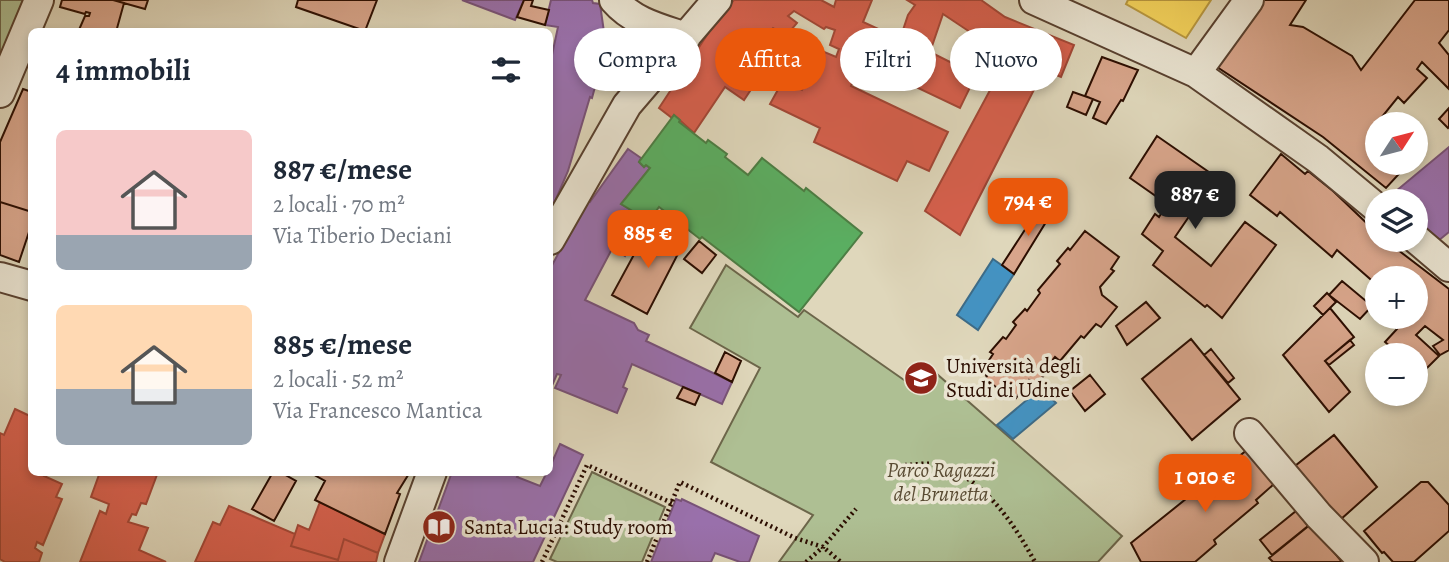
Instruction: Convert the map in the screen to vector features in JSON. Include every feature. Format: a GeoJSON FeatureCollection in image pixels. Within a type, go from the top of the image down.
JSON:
{"type":"FeatureCollection","features":[{"type":"Feature","properties":{"kind":"street"},"geometry":{"type":"LineString","coordinates":[[0,93],[39,0]]}},
{"type":"Feature","properties":{"kind":"street"},"geometry":{"type":"LineString","coordinates":[[614,0],[625,12],[659,28]]}},
{"type":"Feature","properties":{"kind":"street"},"geometry":{"type":"LineString","coordinates":[[694,28],[717,0]]}},
{"type":"Feature","properties":{"kind":"street"},"geometry":{"type":"LineString","coordinates":[[1034,0],[1196,73],[1318,159],[1365,198]]}},
{"type":"Feature","properties":{"kind":"street"},"geometry":{"type":"LineString","coordinates":[[1196,73],[1249,0]]}},
{"type":"Feature","properties":{"kind":"street"},"geometry":{"type":"LineString","coordinates":[[553,235],[627,105],[639,91]]}},
{"type":"Feature","properties":{"kind":"street"},"geometry":{"type":"LineString","coordinates":[[1428,248],[1447,263]]}},
{"type":"Feature","properties":{"kind":"street"},"geometry":{"type":"LineString","coordinates":[[0,277],[28,285]]}},
{"type":"Feature","properties":{"kind":"street"},"geometry":{"type":"LineString","coordinates":[[1249,433],[1319,516],[1364,562]]}},
{"type":"Feature","properties":{"kind":"street"},"geometry":{"type":"LineString","coordinates":[[399,562],[431,476]]}},
{"type":"Feature","properties":{"kind":"path"},"geometry":{"type":"LineString","coordinates":[[905,465],[936,464],[973,481],[1004,513],[1035,562]]}},
{"type":"Feature","properties":{"kind":"path"},"geometry":{"type":"LineString","coordinates":[[542,562],[587,465],[672,503]]}},
{"type":"Feature","properties":{"kind":"path"},"geometry":{"type":"LineString","coordinates":[[648,562],[680,482],[795,538],[823,547],[841,562]]}},
{"type":"Feature","properties":{"kind":"path"},"geometry":{"type":"LineString","coordinates":[[806,562],[856,509]]}},
{"type":"Feature","properties":{"kind":"green space"},"geometry":{"type":"Polygon","coordinates":[[[0,0],[26,0],[0,62],[0,0]]]}},
{"type":"Feature","properties":{"kind":"green space","name":"Parco Ragazzi del Brunetta"},"geometry":{"type":"Polygon","coordinates":[[[726,265],[798,317],[804,310],[914,387],[930,368],[1122,536],[1098,562],[779,562],[813,515],[711,462],[760,368],[690,328],[726,265]]]}},
{"type":"Feature","properties":{"kind":"green space"},"geometry":{"type":"Polygon","coordinates":[[[592,472],[665,507],[642,562],[557,562],[550,559],[592,472]]]}},
{"type":"Feature","properties":{"kind":"building: Abitazioni"},"geometry":{"type":"Polygon","coordinates":[[[1128,0],[1211,0],[1186,38],[1126,4],[1128,0]]]}},
{"type":"Feature","properties":{"kind":"building: Negozi"},"geometry":{"type":"Polygon","coordinates":[[[734,0],[821,0],[834,7],[836,0],[872,0],[863,22],[876,28],[840,28],[840,91],[862,91],[948,132],[929,171],[907,161],[897,181],[814,142],[820,128],[770,104],[777,91],[826,91],[826,53],[836,57],[839,49],[830,45],[835,30],[822,28],[794,11],[788,16],[797,23],[793,28],[715,28],[715,91],[722,91],[694,133],[674,115],[672,118],[659,108],[670,91],[701,91],[701,44],[734,0]]]}},
{"type":"Feature","properties":{"kind":"building: Negozi"},"geometry":{"type":"Polygon","coordinates":[[[907,0],[981,0],[1005,17],[1032,28],[964,28],[943,14],[936,34],[936,28],[904,28],[915,5],[907,0]]]}},
{"type":"Feature","properties":{"kind":"building: Negozi"},"geometry":{"type":"Polygon","coordinates":[[[1062,40],[1074,45],[1062,75],[1062,40]]]}},
{"type":"Feature","properties":{"kind":"building: Negozi"},"geometry":{"type":"Polygon","coordinates":[[[936,55],[950,62],[950,91],[968,91],[960,108],[924,91],[936,91],[936,55]]]}},
{"type":"Feature","properties":{"kind":"building: Negozi"},"geometry":{"type":"Polygon","coordinates":[[[731,91],[750,91],[744,100],[731,91]]]}},
{"type":"Feature","properties":{"kind":"building: Negozi"},"geometry":{"type":"Polygon","coordinates":[[[990,91],[1033,91],[960,235],[925,211],[990,91]]]}},
{"type":"Feature","properties":{"kind":"building: Negozi"},"geometry":{"type":"Polygon","coordinates":[[[15,409],[28,415],[28,476],[44,476],[62,484],[56,497],[62,499],[43,545],[37,542],[35,548],[42,553],[39,562],[5,562],[0,559],[0,433],[4,435],[15,409]]]}},
{"type":"Feature","properties":{"kind":"building: Negozi"},"geometry":{"type":"Polygon","coordinates":[[[99,476],[156,476],[146,504],[141,503],[136,515],[132,514],[128,522],[148,528],[139,550],[166,562],[80,562],[100,511],[106,514],[109,504],[91,497],[99,476]]]}},
{"type":"Feature","properties":{"kind":"building: Negozi"},"geometry":{"type":"Polygon","coordinates":[[[320,502],[385,534],[378,553],[344,539],[338,560],[291,546],[298,525],[309,530],[320,502]]]}},
{"type":"Feature","properties":{"kind":"building: Negozi"},"geometry":{"type":"Polygon","coordinates":[[[229,506],[295,534],[291,546],[338,560],[344,539],[378,553],[376,562],[195,562],[213,522],[220,525],[229,506]]]}},
{"type":"Feature","properties":{"kind":"building: Uffici"},"geometry":{"type":"Polygon","coordinates":[[[462,0],[524,0],[515,20],[462,0]]]}},
{"type":"Feature","properties":{"kind":"building: Uffici"},"geometry":{"type":"Polygon","coordinates":[[[551,0],[592,0],[593,3],[600,4],[603,28],[574,28],[574,91],[594,91],[568,171],[553,206],[553,50],[558,27],[545,25],[551,0]]]}},
{"type":"Feature","properties":{"kind":"building: Uffici"},"geometry":{"type":"Polygon","coordinates":[[[1449,147],[1449,232],[1438,241],[1428,231],[1428,189],[1398,189],[1415,175],[1428,175],[1428,164],[1449,147]]]}},
{"type":"Feature","properties":{"kind":"building: Uffici"},"geometry":{"type":"Polygon","coordinates":[[[628,149],[641,158],[639,162],[644,167],[646,165],[650,168],[621,204],[638,214],[632,224],[640,230],[625,256],[613,247],[585,300],[634,323],[638,330],[649,335],[646,341],[732,382],[722,404],[632,364],[623,387],[627,389],[617,413],[555,388],[561,375],[557,374],[553,383],[553,263],[587,200],[590,202],[628,149]]]}},
{"type":"Feature","properties":{"kind":"building: Uffici"},"geometry":{"type":"Polygon","coordinates":[[[560,444],[583,455],[533,562],[419,562],[451,476],[518,476],[540,486],[545,476],[553,476],[553,460],[560,444]]]}},
{"type":"Feature","properties":{"kind":"building: Uffici"},"geometry":{"type":"Polygon","coordinates":[[[676,499],[682,499],[759,536],[749,562],[740,562],[715,553],[711,562],[651,562],[676,499]]]}},
{"type":"Feature","properties":{"kind":"building: Scuole"},"geometry":{"type":"Polygon","coordinates":[[[993,259],[1014,274],[978,330],[957,315],[993,259]]]}},
{"type":"Feature","properties":{"kind":"building: Scuole"},"geometry":{"type":"Polygon","coordinates":[[[1041,388],[1056,403],[1013,439],[997,425],[1041,388]]]}},
{"type":"Feature","properties":{"kind":"building: Pubblico"},"geometry":{"type":"Polygon","coordinates":[[[674,115],[706,143],[708,140],[727,154],[725,157],[748,175],[762,158],[804,191],[806,188],[862,233],[799,312],[659,207],[649,221],[621,204],[650,168],[639,162],[674,115]]]}},
{"type":"Feature","properties":{"kind":"building: Altro"},"geometry":{"type":"Polygon","coordinates":[[[62,0],[113,0],[124,3],[117,28],[80,28],[85,16],[90,13],[60,7],[62,0]]]}},
{"type":"Feature","properties":{"kind":"building: Altro"},"geometry":{"type":"Polygon","coordinates":[[[113,0],[148,0],[145,9],[113,0]]]}},
{"type":"Feature","properties":{"kind":"building: Altro"},"geometry":{"type":"Polygon","coordinates":[[[298,0],[377,0],[366,28],[356,28],[296,7],[298,0]]]}},
{"type":"Feature","properties":{"kind":"building: Altro"},"geometry":{"type":"Polygon","coordinates":[[[524,0],[533,0],[531,6],[549,10],[545,25],[517,17],[524,0]]]}},
{"type":"Feature","properties":{"kind":"building: Altro"},"geometry":{"type":"Polygon","coordinates":[[[1257,0],[1306,0],[1290,25],[1303,27],[1352,56],[1361,70],[1415,0],[1449,0],[1449,30],[1439,43],[1449,55],[1449,89],[1422,62],[1417,69],[1427,78],[1404,103],[1398,97],[1386,112],[1365,112],[1365,171],[1323,137],[1214,65],[1257,0]]]}},
{"type":"Feature","properties":{"kind":"building: Altro"},"geometry":{"type":"Polygon","coordinates":[[[1102,57],[1138,70],[1123,101],[1121,100],[1106,124],[1093,118],[1100,102],[1085,96],[1102,57]]]}},
{"type":"Feature","properties":{"kind":"building: Altro"},"geometry":{"type":"Polygon","coordinates":[[[23,89],[28,91],[28,211],[0,202],[0,142],[23,89]]]}},
{"type":"Feature","properties":{"kind":"building: Altro"},"geometry":{"type":"Polygon","coordinates":[[[1073,92],[1093,99],[1086,115],[1067,107],[1073,92]]]}},
{"type":"Feature","properties":{"kind":"building: Altro"},"geometry":{"type":"Polygon","coordinates":[[[1449,108],[1449,127],[1448,128],[1439,119],[1449,108]]]}},
{"type":"Feature","properties":{"kind":"building: Altro"},"geometry":{"type":"Polygon","coordinates":[[[1157,136],[1216,177],[1175,237],[1211,266],[1245,222],[1276,245],[1222,318],[1153,265],[1163,251],[1142,234],[1155,214],[1159,217],[1167,204],[1130,178],[1157,136]]]}},
{"type":"Feature","properties":{"kind":"building: Altro"},"geometry":{"type":"Polygon","coordinates":[[[1281,154],[1305,174],[1308,171],[1333,191],[1365,222],[1365,252],[1401,252],[1419,266],[1365,266],[1365,274],[1337,250],[1332,257],[1280,212],[1277,216],[1250,195],[1281,154]]]}},
{"type":"Feature","properties":{"kind":"building: Altro"},"geometry":{"type":"Polygon","coordinates":[[[1370,175],[1398,175],[1386,188],[1370,175]]]}},
{"type":"Feature","properties":{"kind":"building: Altro"},"geometry":{"type":"Polygon","coordinates":[[[0,202],[28,211],[28,235],[19,262],[0,255],[0,202]]]}},
{"type":"Feature","properties":{"kind":"building: Altro"},"geometry":{"type":"Polygon","coordinates":[[[1043,202],[1054,209],[1014,274],[1002,265],[1043,202]]]}},
{"type":"Feature","properties":{"kind":"building: Altro"},"geometry":{"type":"Polygon","coordinates":[[[649,227],[683,244],[647,314],[612,295],[649,227]]]}},
{"type":"Feature","properties":{"kind":"building: Altro"},"geometry":{"type":"Polygon","coordinates":[[[1085,231],[1119,257],[1111,269],[1114,271],[1100,287],[1102,295],[1117,307],[1101,327],[1096,324],[1084,338],[1081,336],[1060,361],[1055,357],[1036,385],[1029,380],[1016,398],[985,379],[987,376],[982,371],[993,354],[990,352],[1003,337],[1006,339],[1016,325],[1013,322],[1025,309],[1027,311],[1040,293],[1038,290],[1060,264],[1057,261],[1085,231]]]}},
{"type":"Feature","properties":{"kind":"building: Altro"},"geometry":{"type":"Polygon","coordinates":[[[699,241],[716,255],[702,273],[684,259],[699,241]]]}},
{"type":"Feature","properties":{"kind":"building: Altro"},"geometry":{"type":"Polygon","coordinates":[[[1428,273],[1449,289],[1449,350],[1440,355],[1433,346],[1443,340],[1428,328],[1428,273]]]}},
{"type":"Feature","properties":{"kind":"building: Altro"},"geometry":{"type":"Polygon","coordinates":[[[1342,281],[1365,300],[1365,314],[1360,319],[1329,295],[1342,281]]]}},
{"type":"Feature","properties":{"kind":"building: Altro"},"geometry":{"type":"Polygon","coordinates":[[[1327,293],[1336,302],[1323,315],[1314,306],[1327,293]]]}},
{"type":"Feature","properties":{"kind":"building: Altro"},"geometry":{"type":"Polygon","coordinates":[[[1146,302],[1160,318],[1127,345],[1116,326],[1146,302]]]}},
{"type":"Feature","properties":{"kind":"building: Altro"},"geometry":{"type":"Polygon","coordinates":[[[1330,308],[1354,337],[1325,361],[1350,392],[1329,412],[1283,355],[1330,308]]]}},
{"type":"Feature","properties":{"kind":"building: Altro"},"geometry":{"type":"Polygon","coordinates":[[[1397,329],[1422,329],[1416,335],[1425,343],[1386,343],[1397,329]]]}},
{"type":"Feature","properties":{"kind":"building: Altro"},"geometry":{"type":"Polygon","coordinates":[[[1191,339],[1240,399],[1192,440],[1142,379],[1191,339]]]}},
{"type":"Feature","properties":{"kind":"building: Altro"},"geometry":{"type":"Polygon","coordinates":[[[1350,340],[1354,345],[1329,365],[1325,361],[1350,340]]]}},
{"type":"Feature","properties":{"kind":"building: Altro"},"geometry":{"type":"Polygon","coordinates":[[[1428,346],[1439,356],[1428,367],[1428,346]]]}},
{"type":"Feature","properties":{"kind":"building: Altro"},"geometry":{"type":"Polygon","coordinates":[[[1211,349],[1234,378],[1228,383],[1204,355],[1211,349]]]}},
{"type":"Feature","properties":{"kind":"building: Altro"},"geometry":{"type":"Polygon","coordinates":[[[725,352],[741,361],[732,382],[715,373],[725,352]]]}},
{"type":"Feature","properties":{"kind":"building: Altro"},"geometry":{"type":"Polygon","coordinates":[[[1090,375],[1105,394],[1085,411],[1070,391],[1090,375]]]}},
{"type":"Feature","properties":{"kind":"building: Altro"},"geometry":{"type":"Polygon","coordinates":[[[683,387],[700,394],[695,405],[677,398],[683,387]]]}},
{"type":"Feature","properties":{"kind":"building: Altro"},"geometry":{"type":"Polygon","coordinates":[[[1334,435],[1377,487],[1340,520],[1295,466],[1334,435]]]}},
{"type":"Feature","properties":{"kind":"building: Altro"},"geometry":{"type":"Polygon","coordinates":[[[1247,450],[1274,484],[1256,500],[1258,503],[1214,540],[1216,544],[1195,562],[1141,562],[1131,543],[1247,450]]]}},
{"type":"Feature","properties":{"kind":"building: Altro"},"geometry":{"type":"Polygon","coordinates":[[[271,476],[287,476],[296,481],[274,521],[252,509],[271,476]]]}},
{"type":"Feature","properties":{"kind":"building: Altro"},"geometry":{"type":"Polygon","coordinates":[[[316,476],[408,476],[397,493],[400,494],[385,534],[315,500],[325,481],[316,476]]]}},
{"type":"Feature","properties":{"kind":"building: Altro"},"geometry":{"type":"Polygon","coordinates":[[[1421,482],[1428,482],[1449,505],[1449,531],[1414,562],[1393,562],[1364,531],[1421,482]]]}},
{"type":"Feature","properties":{"kind":"building: Altro"},"geometry":{"type":"Polygon","coordinates":[[[1296,511],[1308,526],[1272,555],[1260,540],[1296,511]]]}},
{"type":"Feature","properties":{"kind":"building: Altro"},"geometry":{"type":"Polygon","coordinates":[[[1311,524],[1342,562],[1273,562],[1269,558],[1311,524]]]}},
{"type":"Feature","properties":{"kind":"place","name":"Università degli Studi di Udine"},"geometry":{"type":"Point","coordinates":[921,378]}},
{"type":"Feature","properties":{"kind":"place","name":"Santa Lucia: Study room"},"geometry":{"type":"Point","coordinates":[439,527]}}]}
